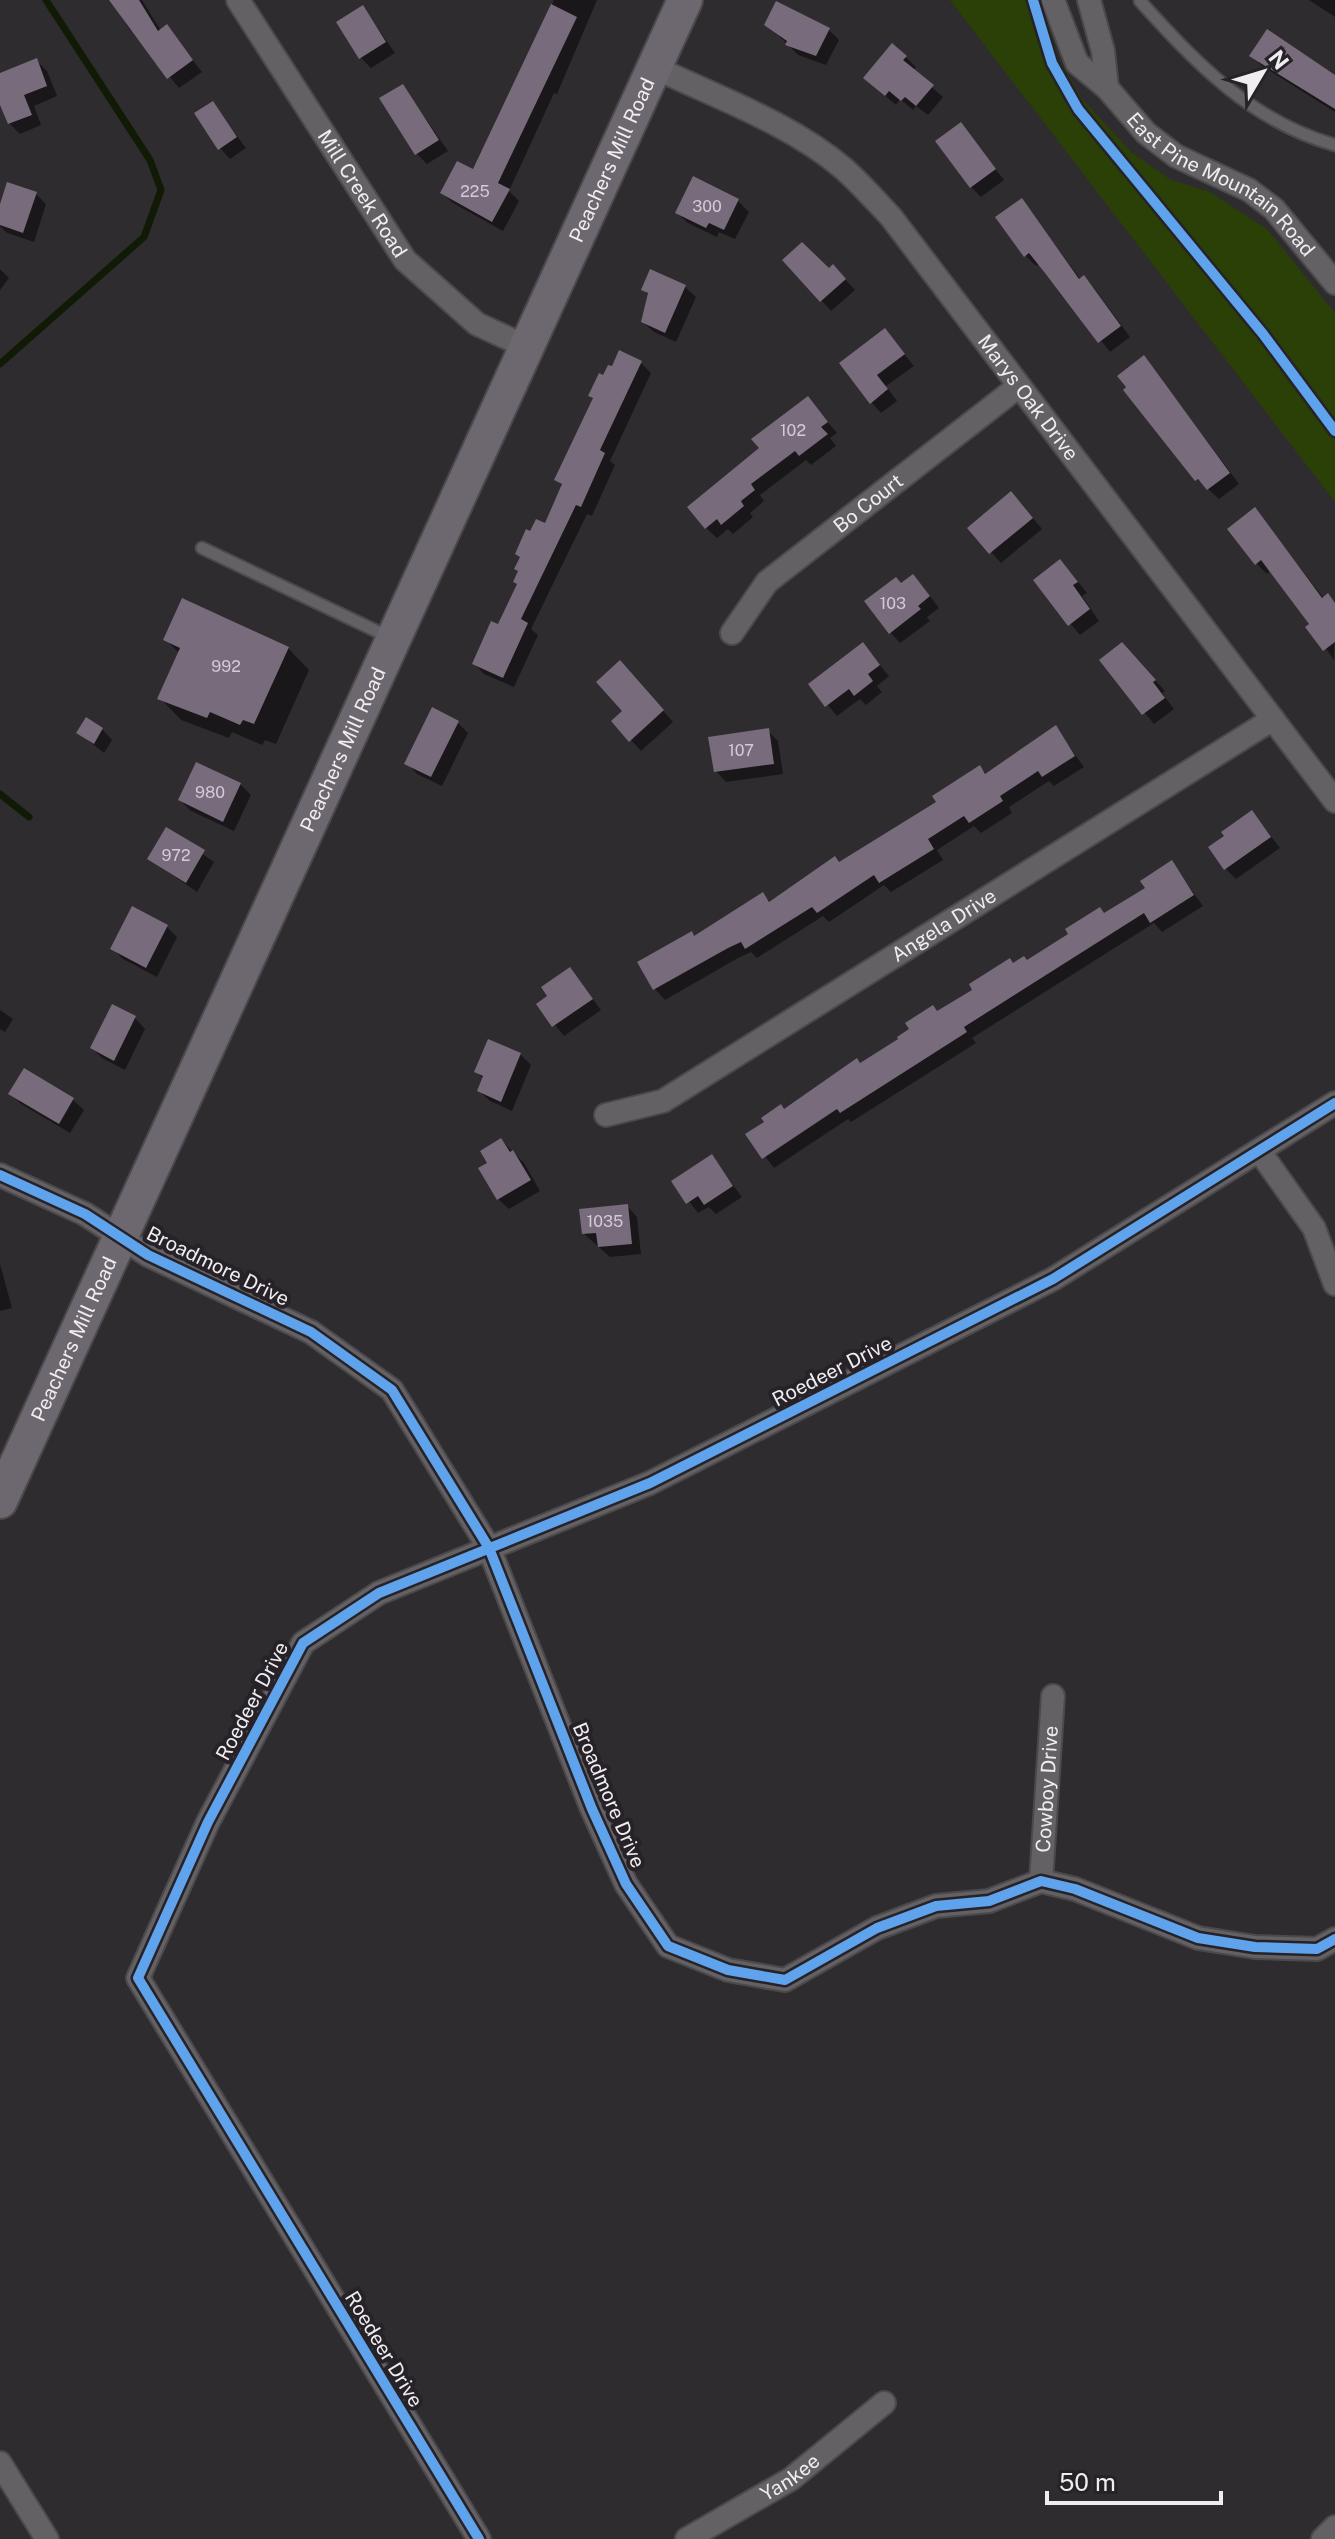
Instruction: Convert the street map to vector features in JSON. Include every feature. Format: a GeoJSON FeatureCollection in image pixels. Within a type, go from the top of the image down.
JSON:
{"type":"FeatureCollection","features":[{"type":"Feature","properties":{"kind":"main road","name":"Peachers Mill Road"},"geometry":{"type":"LineString","coordinates":[[0,1501],[685,0]]}},
{"type":"Feature","properties":{"kind":"street","name":"Mill Creek Road"},"geometry":{"type":"LineString","coordinates":[[238,0],[405,260],[477,324],[525,346]]}},
{"type":"Feature","properties":{"kind":"street","name":"East Pine Mountain Road"},"geometry":{"type":"LineString","coordinates":[[1053,0],[1077,63],[1107,88],[1146,133],[1176,156],[1249,190],[1274,209],[1333,276]]}},
{"type":"Feature","properties":{"kind":"street"},"geometry":{"type":"LineString","coordinates":[[1089,0],[1103,51],[1107,88]]}},
{"type":"Feature","properties":{"kind":"street","name":"Marys Oak Drive"},"geometry":{"type":"LineString","coordinates":[[656,68],[778,126],[842,167],[891,217],[1335,801]]}},
{"type":"Feature","properties":{"kind":"street","name":"Bo Court"},"geometry":{"type":"LineString","coordinates":[[732,633],[767,582],[1019,386]]}},
{"type":"Feature","properties":{"kind":"street","name":"Angela Drive"},"geometry":{"type":"LineString","coordinates":[[606,1115],[663,1101],[1273,719]]}},
{"type":"Feature","properties":{"kind":"street","name":"Roedeer Drive"},"geometry":{"type":"LineString","coordinates":[[479,2539],[138,1978],[208,1822],[303,1643],[379,1593],[650,1483],[1053,1279],[1335,1103]]}},
{"type":"Feature","properties":{"kind":"street"},"geometry":{"type":"LineString","coordinates":[[1260,1152],[1314,1228],[1335,1284]]}},
{"type":"Feature","properties":{"kind":"street","name":"Broadmore Drive"},"geometry":{"type":"LineString","coordinates":[[0,1175],[120,1234],[148,1255],[311,1332],[392,1390],[489,1548],[592,1809],[626,1884],[668,1946],[728,1970],[785,1980],[892,1923],[936,1906],[989,1901],[1041,1881]]}},
{"type":"Feature","properties":{"kind":"street","name":"Cowboy Drive"},"geometry":{"type":"LineString","coordinates":[[1041,1881],[1053,1696]]}},
{"type":"Feature","properties":{"kind":"street"},"geometry":{"type":"LineString","coordinates":[[1041,1881],[1098,1897],[1198,1938],[1255,1947],[1317,1949],[1335,1939]]}},
{"type":"Feature","properties":{"kind":"street","name":"Yankee"},"geometry":{"type":"LineString","coordinates":[[687,2539],[791,2479],[884,2403]]}},
{"type":"Feature","properties":{"kind":"street"},"geometry":{"type":"LineString","coordinates":[[0,2463],[47,2539]]}},
{"type":"Feature","properties":{"kind":"street"},"geometry":{"type":"LineString","coordinates":[[1323,2539],[1335,2527]]}},
{"type":"Feature","properties":{"kind":"lane"},"geometry":{"type":"LineString","coordinates":[[1140,1],[1195,63],[1233,94],[1308,137],[1335,145]]}},
{"type":"Feature","properties":{"kind":"lane"},"geometry":{"type":"LineString","coordinates":[[202,548],[392,638]]}},
{"type":"Feature","properties":{"kind":"green space"},"geometry":{"type":"Polygon","coordinates":[[[950,0],[1043,0],[1058,57],[1082,99],[1131,152],[1171,180],[1208,191],[1267,229],[1335,313],[1335,502],[950,0]]]}},
{"type":"Feature","properties":{"kind":"building"},"geometry":{"type":"Polygon","coordinates":[[[109,0],[139,0],[158,31],[167,24],[193,60],[167,79],[109,0]]]}},
{"type":"Feature","properties":{"kind":"building"},"geometry":{"type":"Polygon","coordinates":[[[776,1],[830,28],[816,56],[785,45],[787,41],[764,25],[776,1]]]}},
{"type":"Feature","properties":{"kind":"building"},"geometry":{"type":"Polygon","coordinates":[[[551,4],[577,17],[498,183],[510,189],[492,222],[440,193],[457,161],[473,169],[551,4]]]}},
{"type":"Feature","properties":{"kind":"building"},"geometry":{"type":"Polygon","coordinates":[[[363,5],[386,42],[359,59],[336,22],[363,5]]]}},
{"type":"Feature","properties":{"kind":"building"},"geometry":{"type":"Polygon","coordinates":[[[1267,29],[1335,75],[1335,109],[1249,56],[1267,29]]]}},
{"type":"Feature","properties":{"kind":"building"},"geometry":{"type":"Polygon","coordinates":[[[892,43],[907,56],[903,60],[934,85],[916,106],[905,97],[901,101],[889,91],[885,96],[863,78],[892,43]]]}},
{"type":"Feature","properties":{"kind":"building"},"geometry":{"type":"Polygon","coordinates":[[[37,58],[47,86],[24,95],[32,115],[8,124],[0,105],[0,73],[37,58]]]}},
{"type":"Feature","properties":{"kind":"building"},"geometry":{"type":"Polygon","coordinates":[[[403,84],[439,140],[415,155],[379,98],[403,84]]]}},
{"type":"Feature","properties":{"kind":"building"},"geometry":{"type":"Polygon","coordinates":[[[213,101],[237,137],[218,150],[194,113],[213,101]]]}},
{"type":"Feature","properties":{"kind":"building"},"geometry":{"type":"Polygon","coordinates":[[[961,122],[996,169],[970,188],[935,141],[961,122]]]}},
{"type":"Feature","properties":{"kind":"building"},"geometry":{"type":"Polygon","coordinates":[[[693,176],[739,199],[724,230],[709,223],[706,228],[675,213],[693,176]]]}},
{"type":"Feature","properties":{"kind":"building"},"geometry":{"type":"Polygon","coordinates":[[[7,182],[37,192],[23,233],[0,225],[0,204],[7,182]]]}},
{"type":"Feature","properties":{"kind":"building"},"geometry":{"type":"Polygon","coordinates":[[[1022,198],[1079,279],[1084,275],[1121,326],[1098,343],[1029,253],[1024,257],[995,217],[1022,198]]]}},
{"type":"Feature","properties":{"kind":"building"},"geometry":{"type":"Polygon","coordinates":[[[802,242],[829,268],[833,264],[846,279],[820,302],[782,260],[802,242]]]}},
{"type":"Feature","properties":{"kind":"building"},"geometry":{"type":"Polygon","coordinates":[[[650,269],[686,285],[665,333],[641,322],[648,293],[641,290],[650,269]]]}},
{"type":"Feature","properties":{"kind":"building"},"geometry":{"type":"Polygon","coordinates":[[[885,328],[905,354],[877,375],[888,389],[870,404],[839,363],[885,328]]]}},
{"type":"Feature","properties":{"kind":"building"},"geometry":{"type":"Polygon","coordinates":[[[619,350],[642,361],[600,450],[605,453],[581,507],[576,505],[521,619],[528,623],[503,678],[472,664],[491,621],[498,624],[517,584],[513,582],[518,571],[514,569],[520,557],[515,554],[526,529],[530,531],[536,519],[545,523],[562,484],[554,480],[593,398],[588,396],[599,373],[603,375],[608,365],[612,366],[619,350]]]}},
{"type":"Feature","properties":{"kind":"building"},"geometry":{"type":"Polygon","coordinates":[[[1144,355],[1230,473],[1207,490],[1198,479],[1195,481],[1123,390],[1126,387],[1117,376],[1144,355]]]}},
{"type":"Feature","properties":{"kind":"building"},"geometry":{"type":"Polygon","coordinates":[[[808,396],[828,422],[821,427],[828,434],[799,456],[795,451],[751,484],[755,490],[741,501],[744,506],[721,525],[717,519],[705,529],[687,507],[759,448],[751,439],[808,396]]]}},
{"type":"Feature","properties":{"kind":"building"},"geometry":{"type":"Polygon","coordinates":[[[1011,491],[1033,518],[989,554],[967,528],[1011,491]]]}},
{"type":"Feature","properties":{"kind":"building"},"geometry":{"type":"Polygon","coordinates":[[[1255,507],[1322,598],[1328,593],[1335,603],[1335,642],[1323,651],[1305,627],[1309,624],[1261,560],[1255,565],[1227,529],[1255,507]]]}},
{"type":"Feature","properties":{"kind":"building"},"geometry":{"type":"Polygon","coordinates":[[[1060,559],[1078,582],[1073,585],[1090,609],[1068,626],[1033,580],[1060,559]]]}},
{"type":"Feature","properties":{"kind":"building"},"geometry":{"type":"Polygon","coordinates":[[[913,574],[930,596],[918,606],[921,609],[889,634],[864,601],[896,577],[901,583],[913,574]]]}},
{"type":"Feature","properties":{"kind":"building"},"geometry":{"type":"Polygon","coordinates":[[[182,598],[289,647],[254,724],[243,720],[240,725],[210,712],[207,718],[157,699],[180,648],[163,640],[182,598]]]}},
{"type":"Feature","properties":{"kind":"building"},"geometry":{"type":"Polygon","coordinates":[[[863,642],[880,665],[868,674],[873,681],[854,696],[849,689],[825,707],[808,684],[863,642]]]}},
{"type":"Feature","properties":{"kind":"building"},"geometry":{"type":"Polygon","coordinates":[[[1122,642],[1156,680],[1153,682],[1165,698],[1142,715],[1099,660],[1122,642]]]}},
{"type":"Feature","properties":{"kind":"building"},"geometry":{"type":"Polygon","coordinates":[[[620,660],[664,710],[629,742],[611,721],[622,711],[596,682],[620,660]]]}},
{"type":"Feature","properties":{"kind":"building"},"geometry":{"type":"Polygon","coordinates":[[[432,707],[459,721],[431,777],[404,764],[432,707]]]}},
{"type":"Feature","properties":{"kind":"building"},"geometry":{"type":"Polygon","coordinates":[[[86,717],[103,728],[94,744],[76,733],[86,717]]]}},
{"type":"Feature","properties":{"kind":"building"},"geometry":{"type":"Polygon","coordinates":[[[1056,725],[1075,756],[1042,777],[1038,771],[1000,796],[1003,801],[969,823],[964,816],[928,839],[934,849],[879,883],[874,875],[817,913],[812,907],[745,949],[741,942],[653,990],[637,962],[692,931],[694,936],[763,892],[769,902],[835,856],[839,862],[936,802],[932,796],[980,765],[985,774],[1056,725]]]}},
{"type":"Feature","properties":{"kind":"building"},"geometry":{"type":"Polygon","coordinates":[[[769,728],[774,764],[714,772],[708,737],[769,728]]]}},
{"type":"Feature","properties":{"kind":"building"},"geometry":{"type":"Polygon","coordinates":[[[196,762],[241,783],[223,822],[178,800],[196,762]]]}},
{"type":"Feature","properties":{"kind":"building"},"geometry":{"type":"Polygon","coordinates":[[[1252,810],[1271,837],[1224,870],[1208,847],[1224,836],[1221,832],[1252,810]]]}},
{"type":"Feature","properties":{"kind":"building"},"geometry":{"type":"Polygon","coordinates":[[[166,827],[205,850],[186,883],[147,859],[166,827]]]}},
{"type":"Feature","properties":{"kind":"building"},"geometry":{"type":"Polygon","coordinates":[[[1172,860],[1194,895],[1150,923],[1144,913],[964,1027],[967,1032],[840,1113],[837,1109],[762,1159],[745,1134],[764,1122],[761,1118],[781,1104],[784,1109],[857,1058],[860,1063],[898,1039],[909,1029],[905,1023],[933,1005],[937,1011],[972,990],[969,984],[1010,958],[1013,963],[1024,956],[1027,960],[1068,934],[1065,929],[1100,907],[1104,913],[1145,888],[1140,881],[1172,860]]]}},
{"type":"Feature","properties":{"kind":"building"},"geometry":{"type":"Polygon","coordinates":[[[132,906],[168,925],[146,968],[110,949],[132,906]]]}},
{"type":"Feature","properties":{"kind":"building"},"geometry":{"type":"Polygon","coordinates":[[[570,967],[593,999],[552,1027],[536,1004],[547,996],[541,987],[570,967]]]}},
{"type":"Feature","properties":{"kind":"building"},"geometry":{"type":"Polygon","coordinates":[[[112,1004],[136,1016],[114,1061],[90,1048],[112,1004]]]}},
{"type":"Feature","properties":{"kind":"building"},"geometry":{"type":"Polygon","coordinates":[[[488,1039],[521,1053],[501,1102],[477,1091],[483,1076],[474,1072],[488,1039]]]}},
{"type":"Feature","properties":{"kind":"building"},"geometry":{"type":"Polygon","coordinates":[[[24,1068],[74,1098],[59,1124],[8,1094],[24,1068]]]}},
{"type":"Feature","properties":{"kind":"building"},"geometry":{"type":"Polygon","coordinates":[[[501,1138],[510,1152],[513,1150],[531,1180],[497,1200],[478,1168],[487,1163],[480,1151],[501,1138]]]}},
{"type":"Feature","properties":{"kind":"building"},"geometry":{"type":"Polygon","coordinates":[[[712,1154],[733,1186],[704,1205],[698,1196],[686,1204],[671,1181],[712,1154]]]}},
{"type":"Feature","properties":{"kind":"building"},"geometry":{"type":"Polygon","coordinates":[[[628,1204],[632,1244],[598,1247],[596,1233],[582,1234],[579,1209],[628,1204]]]}},
{"type":"Feature","properties":{"kind":"waterway"},"geometry":{"type":"LineString","coordinates":[[0,364],[144,237],[161,190],[150,160],[46,0]]}},
{"type":"Feature","properties":{"kind":"waterway"},"geometry":{"type":"LineString","coordinates":[[0,794],[29,817]]}},
{"type":"Feature","properties":{"kind":"cycle path"},"geometry":{"type":"LineString","coordinates":[[1033,0],[1052,63],[1078,109],[1263,334],[1335,431]]}},
{"type":"Feature","properties":{"kind":"cycle path"},"geometry":{"type":"LineString","coordinates":[[479,2539],[138,1978],[208,1822],[303,1643],[379,1593],[650,1483],[1053,1279],[1335,1103]]}},
{"type":"Feature","properties":{"kind":"cycle path"},"geometry":{"type":"LineString","coordinates":[[0,1175],[85,1214],[148,1255],[311,1332],[392,1390],[489,1548],[592,1809],[626,1884],[668,1946],[728,1970],[785,1980],[877,1928],[936,1906],[989,1901],[1041,1881],[1075,1889],[1198,1938],[1255,1947],[1317,1949],[1335,1939]]}}]}
